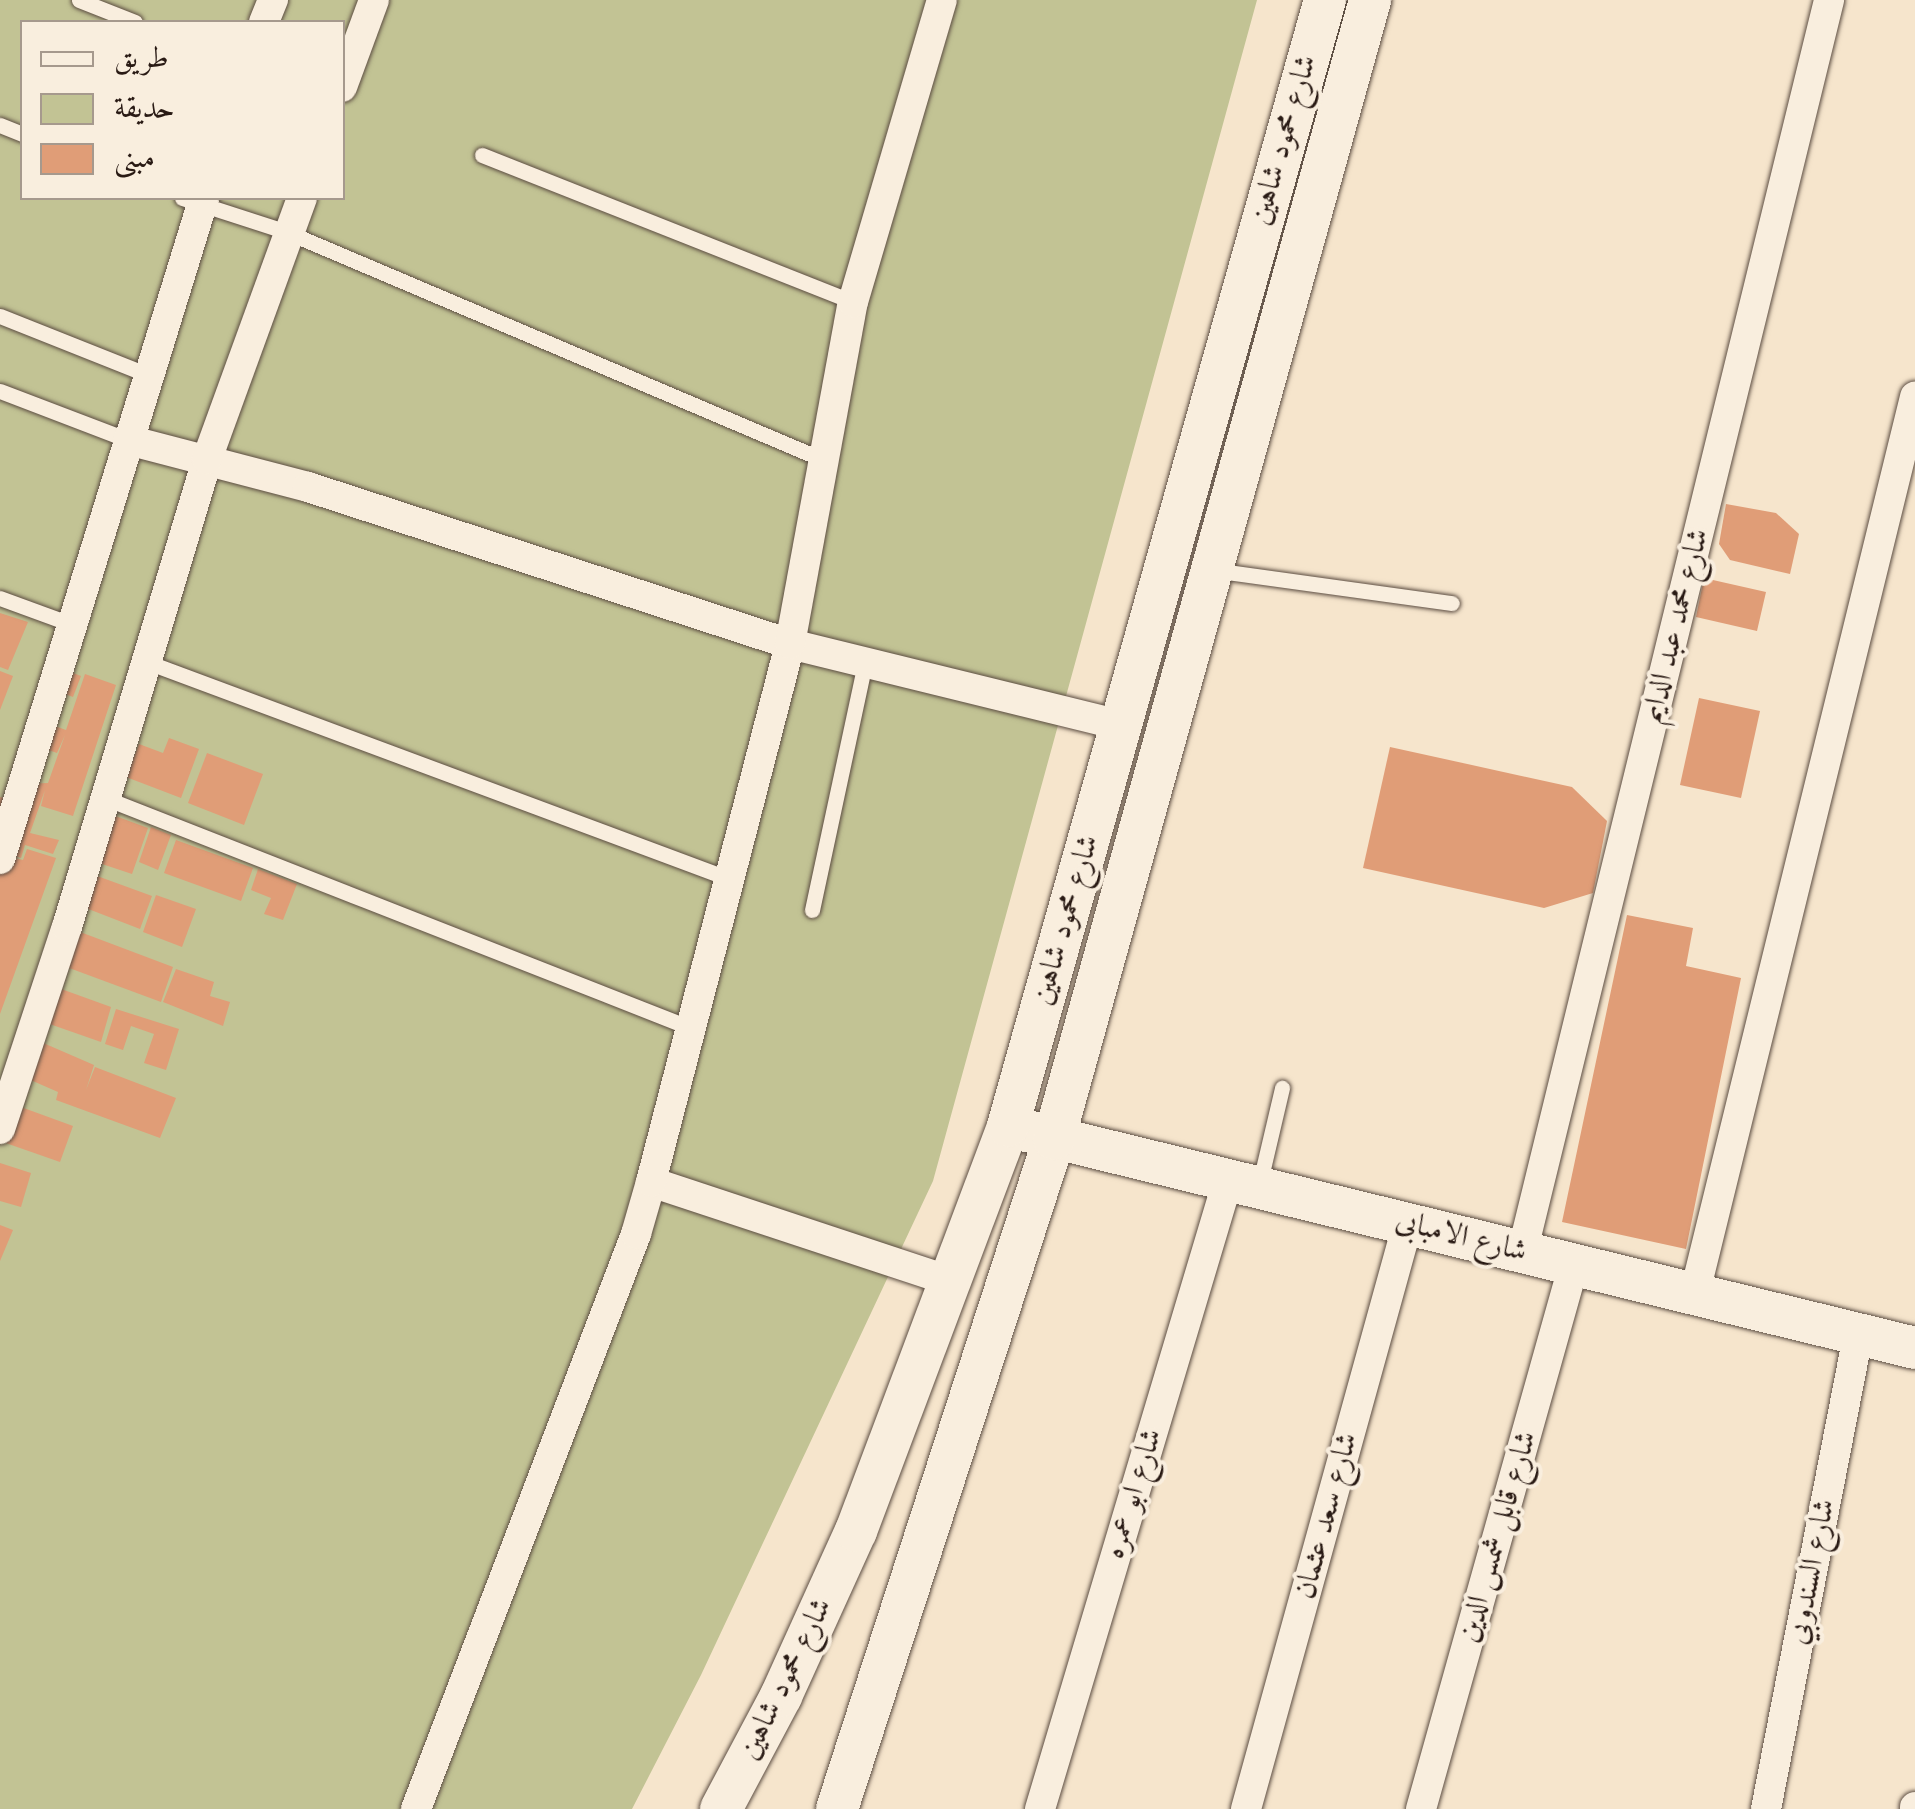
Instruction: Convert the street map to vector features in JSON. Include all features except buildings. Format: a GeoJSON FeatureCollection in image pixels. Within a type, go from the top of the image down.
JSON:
{"type":"FeatureCollection","features":[{"type":"Feature","properties":{"kind":"main road","name":"شارع محمود شاهين"},"geometry":{"type":"LineString","coordinates":[[721,1809],[781,1696],[849,1547],[1008,1126],[1324,0]]}},
{"type":"Feature","properties":{"kind":"main road","name":"شارع محمود شاهين"},"geometry":{"type":"LineString","coordinates":[[837,1809],[1054,1138],[1328,138],[1370,0]]}},
{"type":"Feature","properties":{"kind":"main road"},"geometry":{"type":"LineString","coordinates":[[1288,127],[1328,138]]}},
{"type":"Feature","properties":{"kind":"main road","name":"شارع الامبابى"},"geometry":{"type":"LineString","coordinates":[[1008,1126],[1915,1348]]}},
{"type":"Feature","properties":{"kind":"street"},"geometry":{"type":"LineString","coordinates":[[345,79],[374,0]]}},
{"type":"Feature","properties":{"kind":"street"},"geometry":{"type":"LineString","coordinates":[[416,1809],[636,1234],[790,644],[854,302],[942,0]]}},
{"type":"Feature","properties":{"kind":"street","name":"شارع محمد عبد الدايم"},"geometry":{"type":"LineString","coordinates":[[1522,1253],[1830,0]]}},
{"type":"Feature","properties":{"kind":"street"},"geometry":{"type":"LineString","coordinates":[[0,859],[148,375],[196,200]]}},
{"type":"Feature","properties":{"kind":"street"},"geometry":{"type":"LineString","coordinates":[[0,1130],[207,458],[301,200]]}},
{"type":"Feature","properties":{"kind":"street"},"geometry":{"type":"LineString","coordinates":[[1696,1292],[1915,396]]}},
{"type":"Feature","properties":{"kind":"street"},"geometry":{"type":"LineString","coordinates":[[128,440],[308,486],[790,644],[1120,724]]}},
{"type":"Feature","properties":{"kind":"street"},"geometry":{"type":"LineString","coordinates":[[651,1182],[950,1281]]}},
{"type":"Feature","properties":{"kind":"street","name":"شارع ابو عمره"},"geometry":{"type":"LineString","coordinates":[[1040,1809],[1244,1183]]}},
{"type":"Feature","properties":{"kind":"street","name":"شارع سعد عثمان"},"geometry":{"type":"LineString","coordinates":[[1246,1809],[1408,1224]]}},
{"type":"Feature","properties":{"kind":"street","name":"شارع قابل شمس الدين"},"geometry":{"type":"LineString","coordinates":[[1421,1809],[1574,1264]]}},
{"type":"Feature","properties":{"kind":"street","name":"شارع السندوبي"},"geometry":{"type":"LineString","coordinates":[[1766,1809],[1858,1334]]}},
{"type":"Feature","properties":{"kind":"lane"},"geometry":{"type":"LineString","coordinates":[[79,0],[130,20]]}},
{"type":"Feature","properties":{"kind":"lane"},"geometry":{"type":"LineString","coordinates":[[482,155],[854,302]]}},
{"type":"Feature","properties":{"kind":"lane"},"geometry":{"type":"LineString","coordinates":[[196,200],[287,232],[824,460]]}},
{"type":"Feature","properties":{"kind":"lane"},"geometry":{"type":"LineString","coordinates":[[0,316],[148,375]]}},
{"type":"Feature","properties":{"kind":"lane"},"geometry":{"type":"LineString","coordinates":[[0,391],[128,440]]}},
{"type":"Feature","properties":{"kind":"lane"},"geometry":{"type":"LineString","coordinates":[[1210,570],[1452,604]]}},
{"type":"Feature","properties":{"kind":"lane"},"geometry":{"type":"LineString","coordinates":[[0,598],[71,624]]}},
{"type":"Feature","properties":{"kind":"lane"},"geometry":{"type":"LineString","coordinates":[[147,662],[730,879]]}},
{"type":"Feature","properties":{"kind":"lane"},"geometry":{"type":"LineString","coordinates":[[812,910],[865,663]]}},
{"type":"Feature","properties":{"kind":"lane"},"geometry":{"type":"LineString","coordinates":[[105,798],[691,1028]]}},
{"type":"Feature","properties":{"kind":"lane"},"geometry":{"type":"LineString","coordinates":[[1244,1183],[1282,1088]]}},
{"type":"Feature","properties":{"kind":"green space"},"geometry":{"type":"Polygon","coordinates":[[[0,0],[1257,0],[933,1181],[701,1675],[632,1809],[0,1809],[0,0]]]}}]}
